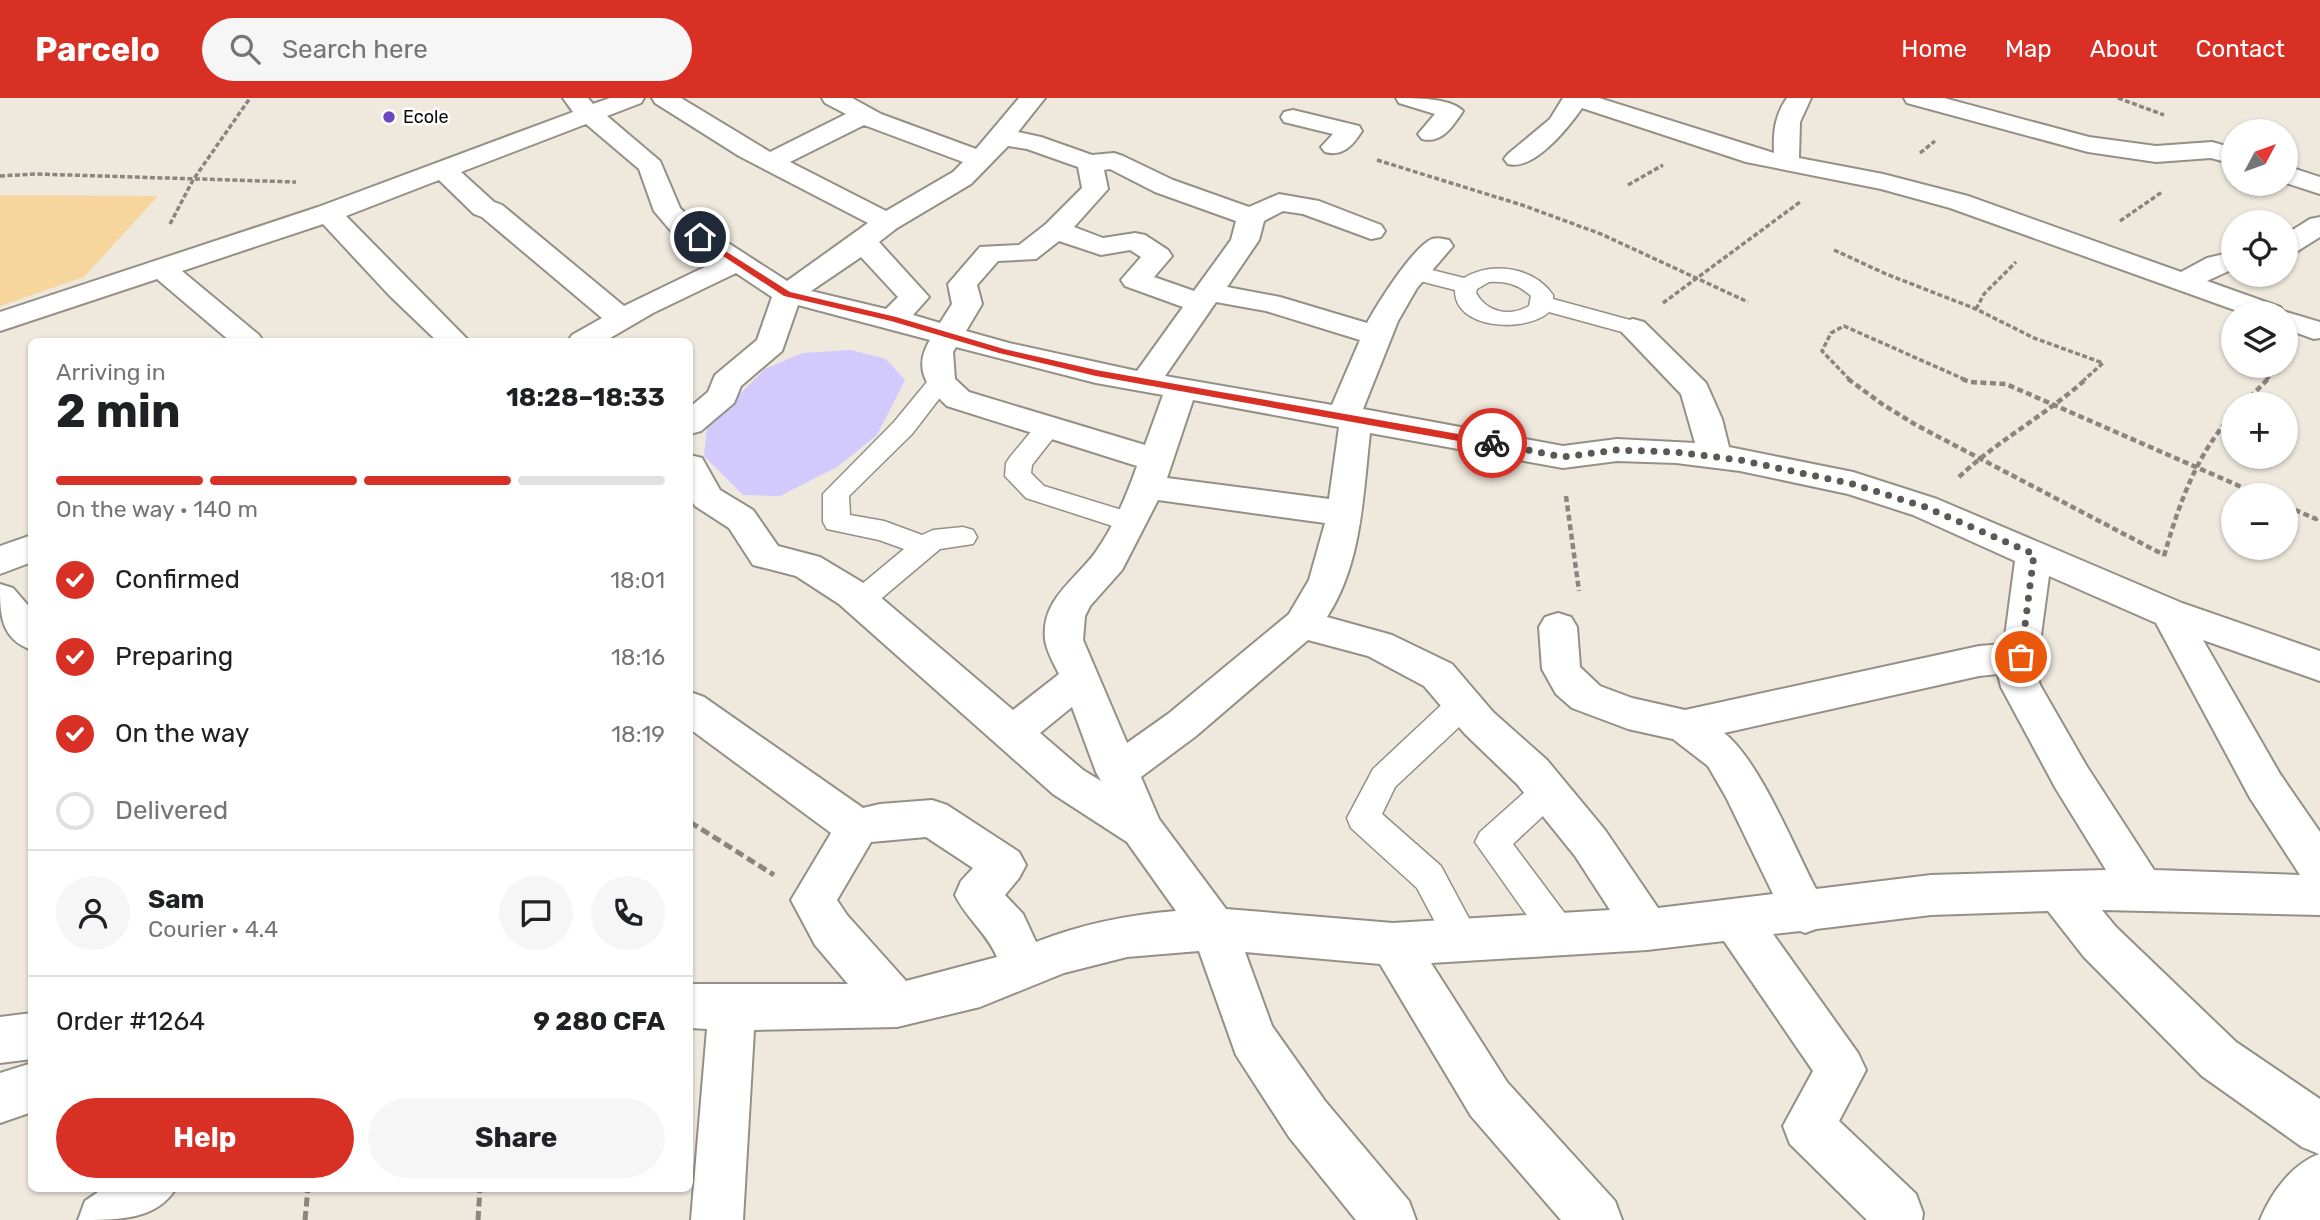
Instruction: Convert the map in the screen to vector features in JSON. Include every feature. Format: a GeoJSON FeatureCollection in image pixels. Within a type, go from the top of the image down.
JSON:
{"type":"FeatureCollection","features":[{"type":"Feature","properties":{"kind":"street"},"geometry":{"type":"LineString","coordinates":[[0,322],[327,213],[443,169],[581,106],[632,98]]}},
{"type":"Feature","properties":{"kind":"street"},"geometry":{"type":"LineString","coordinates":[[664,98],[770,162],[887,222]]}},
{"type":"Feature","properties":{"kind":"street"},"geometry":{"type":"LineString","coordinates":[[834,98],[864,114],[982,160]]}},
{"type":"Feature","properties":{"kind":"street"},"geometry":{"type":"LineString","coordinates":[[1408,98],[1451,111],[1430,134]]}},
{"type":"Feature","properties":{"kind":"street"},"geometry":{"type":"LineString","coordinates":[[1517,159],[1559,124],[1576,98],[1755,157],[1884,182],[1959,202],[2238,301]]}},
{"type":"Feature","properties":{"kind":"street"},"geometry":{"type":"LineString","coordinates":[[1787,165],[1786,126],[1792,106],[1799,98]]}},
{"type":"Feature","properties":{"kind":"street"},"geometry":{"type":"LineString","coordinates":[[1916,98],[2113,148],[2156,154],[2212,150],[2221,153]]}},
{"type":"Feature","properties":{"kind":"street"},"geometry":{"type":"LineString","coordinates":[[693,421],[723,396],[726,382],[771,344],[787,294],[887,222],[955,183],[982,160],[1002,136],[1022,101]]}},
{"type":"Feature","properties":{"kind":"street"},"geometry":{"type":"LineString","coordinates":[[581,106],[651,166],[668,211],[681,225],[787,294],[893,319],[1015,354],[1163,385],[1563,457],[1617,450],[1714,457],[1853,484],[1925,507],[2159,609],[2320,666]]}},
{"type":"Feature","properties":{"kind":"street"},"geometry":{"type":"LineString","coordinates":[[770,162],[864,114]]}},
{"type":"Feature","properties":{"kind":"street"},"geometry":{"type":"LineString","coordinates":[[1293,117],[1350,131],[1334,147]]}},
{"type":"Feature","properties":{"kind":"street"},"geometry":{"type":"LineString","coordinates":[[1002,136],[1032,142],[1090,163],[1114,160],[1164,186],[1251,217]]}},
{"type":"Feature","properties":{"kind":"street"},"geometry":{"type":"LineString","coordinates":[[1090,163],[1095,189],[1056,230],[1026,253],[990,253],[962,284],[967,304],[938,352],[940,382],[958,399],[1048,428],[1143,489],[1342,513]]}},
{"type":"Feature","properties":{"kind":"street"},"geometry":{"type":"LineString","coordinates":[[443,169],[484,208],[492,211],[622,319]]}},
{"type":"Feature","properties":{"kind":"street"},"geometry":{"type":"LineString","coordinates":[[2298,178],[2320,186]]}},
{"type":"Feature","properties":{"kind":"street"},"geometry":{"type":"LineString","coordinates":[[1371,231],[1308,207],[1279,202],[1251,217],[1245,240],[1205,298],[1163,385],[1143,489],[1109,561],[1075,598],[1066,616],[1064,640],[1142,829],[1214,929],[1254,1039],[1307,1119],[1390,1220]]}},
{"type":"Feature","properties":{"kind":"street"},"geometry":{"type":"LineString","coordinates":[[327,213],[399,289],[451,338]]}},
{"type":"Feature","properties":{"kind":"street"},"geometry":{"type":"LineString","coordinates":[[2298,239],[2320,225]]}},
{"type":"Feature","properties":{"kind":"street"},"geometry":{"type":"LineString","coordinates":[[1056,230],[1101,247],[1135,241],[1158,256],[1135,280],[1205,298],[1270,303],[1377,335]]}},
{"type":"Feature","properties":{"kind":"street"},"geometry":{"type":"LineString","coordinates":[[862,241],[914,297],[893,319]]}},
{"type":"Feature","properties":{"kind":"street"},"geometry":{"type":"LineString","coordinates":[[1117,772],[1182,725],[1302,624],[1315,609],[1337,547],[1350,417],[1377,335],[1405,284],[1439,246]]}},
{"type":"Feature","properties":{"kind":"street"},"geometry":{"type":"LineString","coordinates":[[588,338],[737,261]]}},
{"type":"Feature","properties":{"kind":"street"},"geometry":{"type":"LineString","coordinates":[[2185,281],[2221,263]]}},
{"type":"Feature","properties":{"kind":"street"},"geometry":{"type":"LineString","coordinates":[[162,269],[244,338]]}},
{"type":"Feature","properties":{"kind":"street"},"geometry":{"type":"LineString","coordinates":[[2298,324],[2314,330]]}},
{"type":"Feature","properties":{"kind":"street"},"geometry":{"type":"LineString","coordinates":[[1633,328],[1695,390],[1706,419],[1714,457]]}},
{"type":"Feature","properties":{"kind":"street"},"geometry":{"type":"LineString","coordinates":[[693,472],[707,498],[741,519],[766,556],[807,566],[860,601],[1068,782],[1142,829]]}},
{"type":"Feature","properties":{"kind":"street"},"geometry":{"type":"LineString","coordinates":[[0,561],[28,549]]}},
{"type":"Feature","properties":{"kind":"street"},"geometry":{"type":"LineString","coordinates":[[2034,554],[2017,671],[2027,702],[2142,889]]}},
{"type":"Feature","properties":{"kind":"street"},"geometry":{"type":"LineString","coordinates":[[0,598],[28,631]]}},
{"type":"Feature","properties":{"kind":"street"},"geometry":{"type":"LineString","coordinates":[[2159,609],[2265,786],[2320,868]]}},
{"type":"Feature","properties":{"kind":"street"},"geometry":{"type":"LineString","coordinates":[[1302,624],[1379,645],[1438,675],[1463,705],[1532,772],[1591,843],[1647,929]]}},
{"type":"Feature","properties":{"kind":"street"},"geometry":{"type":"LineString","coordinates":[[1558,627],[1561,669],[1570,683],[1586,697],[1628,713],[1685,726],[1722,754],[1742,786],[1805,913]]}},
{"type":"Feature","properties":{"kind":"street"},"geometry":{"type":"LineString","coordinates":[[1685,726],[1979,661],[2021,657]]}},
{"type":"Feature","properties":{"kind":"street"},"geometry":{"type":"LineString","coordinates":[[1012,733],[1080,679]]}},
{"type":"Feature","properties":{"kind":"street"},"geometry":{"type":"LineString","coordinates":[[693,710],[857,828]]}},
{"type":"Feature","properties":{"kind":"street"},"geometry":{"type":"LineString","coordinates":[[897,1005],[831,930],[813,900],[857,828],[880,822],[932,818],[1004,865],[977,895],[1007,928],[1025,968]]}},
{"type":"Feature","properties":{"kind":"street"},"geometry":{"type":"LineString","coordinates":[[717,1220],[711,1007],[897,1005],[980,985],[1062,953],[1127,936],[1214,929],[1393,944],[1647,929],[1805,913],[1931,895],[2142,889],[2320,895]]}},
{"type":"Feature","properties":{"kind":"street"},"geometry":{"type":"LineString","coordinates":[[2059,890],[2100,942],[2219,1059],[2320,1129]]}},
{"type":"Feature","properties":{"kind":"street"},"geometry":{"type":"LineString","coordinates":[[1736,920],[1841,1070],[1808,1126],[1897,1213],[1896,1220]]}},
{"type":"Feature","properties":{"kind":"street"},"geometry":{"type":"LineString","coordinates":[[1393,944],[1489,1099],[1596,1220]]}},
{"type":"Feature","properties":{"kind":"street"},"geometry":{"type":"LineString","coordinates":[[0,1040],[28,1036]]}},
{"type":"Feature","properties":{"kind":"street"},"geometry":{"type":"LineString","coordinates":[[0,1098],[28,1088]]}},
{"type":"Feature","properties":{"kind":"street"},"geometry":{"type":"LineString","coordinates":[[2286,1220],[2320,1179]]}},
{"type":"Feature","properties":{"kind":"street"},"geometry":{"type":"LineString","coordinates":[[104,1220],[144,1192]]}},
{"type":"Feature","properties":{"kind":"lane"},"geometry":{"type":"LineString","coordinates":[[1416,273],[1467,286]]}},
{"type":"Feature","properties":{"kind":"lane"},"geometry":{"type":"LineString","coordinates":[[1493,275],[1518,278],[1537,289],[1543,303],[1533,315],[1522,319],[1496,318],[1474,308],[1465,293],[1467,286],[1482,277],[1493,275]]}},
{"type":"Feature","properties":{"kind":"lane"},"geometry":{"type":"LineString","coordinates":[[1543,303],[1633,328]]}},
{"type":"Feature","properties":{"kind":"lane"},"geometry":{"type":"LineString","coordinates":[[925,546],[884,531],[837,522],[836,494],[904,428],[940,382]]}},
{"type":"Feature","properties":{"kind":"lane"},"geometry":{"type":"LineString","coordinates":[[1048,428],[1019,463],[1018,476],[1035,492],[1143,489]]}},
{"type":"Feature","properties":{"kind":"lane"},"geometry":{"type":"LineString","coordinates":[[860,601],[933,540],[963,537]]}},
{"type":"Feature","properties":{"kind":"lane"},"geometry":{"type":"LineString","coordinates":[[1463,705],[1384,778],[1363,818],[1429,877],[1463,940]]}},
{"type":"Feature","properties":{"kind":"lane"},"geometry":{"type":"LineString","coordinates":[[1547,792],[1492,842],[1560,934]]}},
{"type":"Feature","properties":{"kind":"path"},"geometry":{"type":"LineString","coordinates":[[169,224],[193,180],[250,98]]}},
{"type":"Feature","properties":{"kind":"path"},"geometry":{"type":"LineString","coordinates":[[1884,182],[1971,111]]}},
{"type":"Feature","properties":{"kind":"path"},"geometry":{"type":"LineString","coordinates":[[1334,147],[1532,209],[1601,234],[1748,302]]}},
{"type":"Feature","properties":{"kind":"path"},"geometry":{"type":"LineString","coordinates":[[1696,278],[1794,207],[1832,173]]}},
{"type":"Feature","properties":{"kind":"path"},"geometry":{"type":"LineString","coordinates":[[0,176],[36,174],[301,182]]}},
{"type":"Feature","properties":{"kind":"path"},"geometry":{"type":"LineString","coordinates":[[1834,250],[1886,275],[1976,309],[2034,338],[2062,346],[2102,363],[2056,406],[1978,459],[1925,507]]}},
{"type":"Feature","properties":{"kind":"path"},"geometry":{"type":"LineString","coordinates":[[2164,555],[1978,459],[1887,408],[1836,369],[1822,351],[1831,333],[1844,327],[1970,383],[2006,384],[2232,483]]}},
{"type":"Feature","properties":{"kind":"path"},"geometry":{"type":"LineString","coordinates":[[2255,392],[2268,378]]}},
{"type":"Feature","properties":{"kind":"path"},"geometry":{"type":"LineString","coordinates":[[2159,609],[2164,555],[2201,455],[2221,425]]}},
{"type":"Feature","properties":{"kind":"path"},"geometry":{"type":"LineString","coordinates":[[1558,627],[1556,610],[1588,613],[1579,590],[1571,543],[1563,457]]}},
{"type":"Feature","properties":{"kind":"path"},"geometry":{"type":"LineString","coordinates":[[2298,512],[2316,520],[2320,516]]}},
{"type":"Feature","properties":{"kind":"path"},"geometry":{"type":"LineString","coordinates":[[693,824],[813,900]]}},
{"type":"Feature","properties":{"kind":"path"},"geometry":{"type":"LineString","coordinates":[[305,1220],[308,1192]]}},
{"type":"Feature","properties":{"kind":"path"},"geometry":{"type":"LineString","coordinates":[[478,1220],[480,1192]]}},
{"type":"Feature","properties":{"kind":"shaded area"},"geometry":{"type":"Polygon","coordinates":[[[0,195],[158,196],[84,277],[0,306],[0,195]]]}},
{"type":"Feature","properties":{"kind":"shaded area"},"geometry":{"type":"Polygon","coordinates":[[[851,350],[886,359],[905,380],[877,435],[837,467],[780,496],[743,495],[704,456],[707,427],[765,369],[802,353],[851,350]]]}},
{"type":"Feature","properties":{"kind":"way so far"},"geometry":{"type":"LineString","coordinates":[[1492,443],[1563,457],[1617,450],[1676,452],[1740,460],[1853,484],[1925,507],[2034,554],[2021,657]]}},
{"type":"Feature","properties":{"kind":"place","name":"Ecole"},"geometry":{"type":"Point","coordinates":[389,117]}},
{"type":"Feature","properties":{"kind":"route"},"geometry":{"type":"LineString","coordinates":[[700,237],[787,294],[893,319],[1002,351],[1096,373],[1492,443]]}}]}
